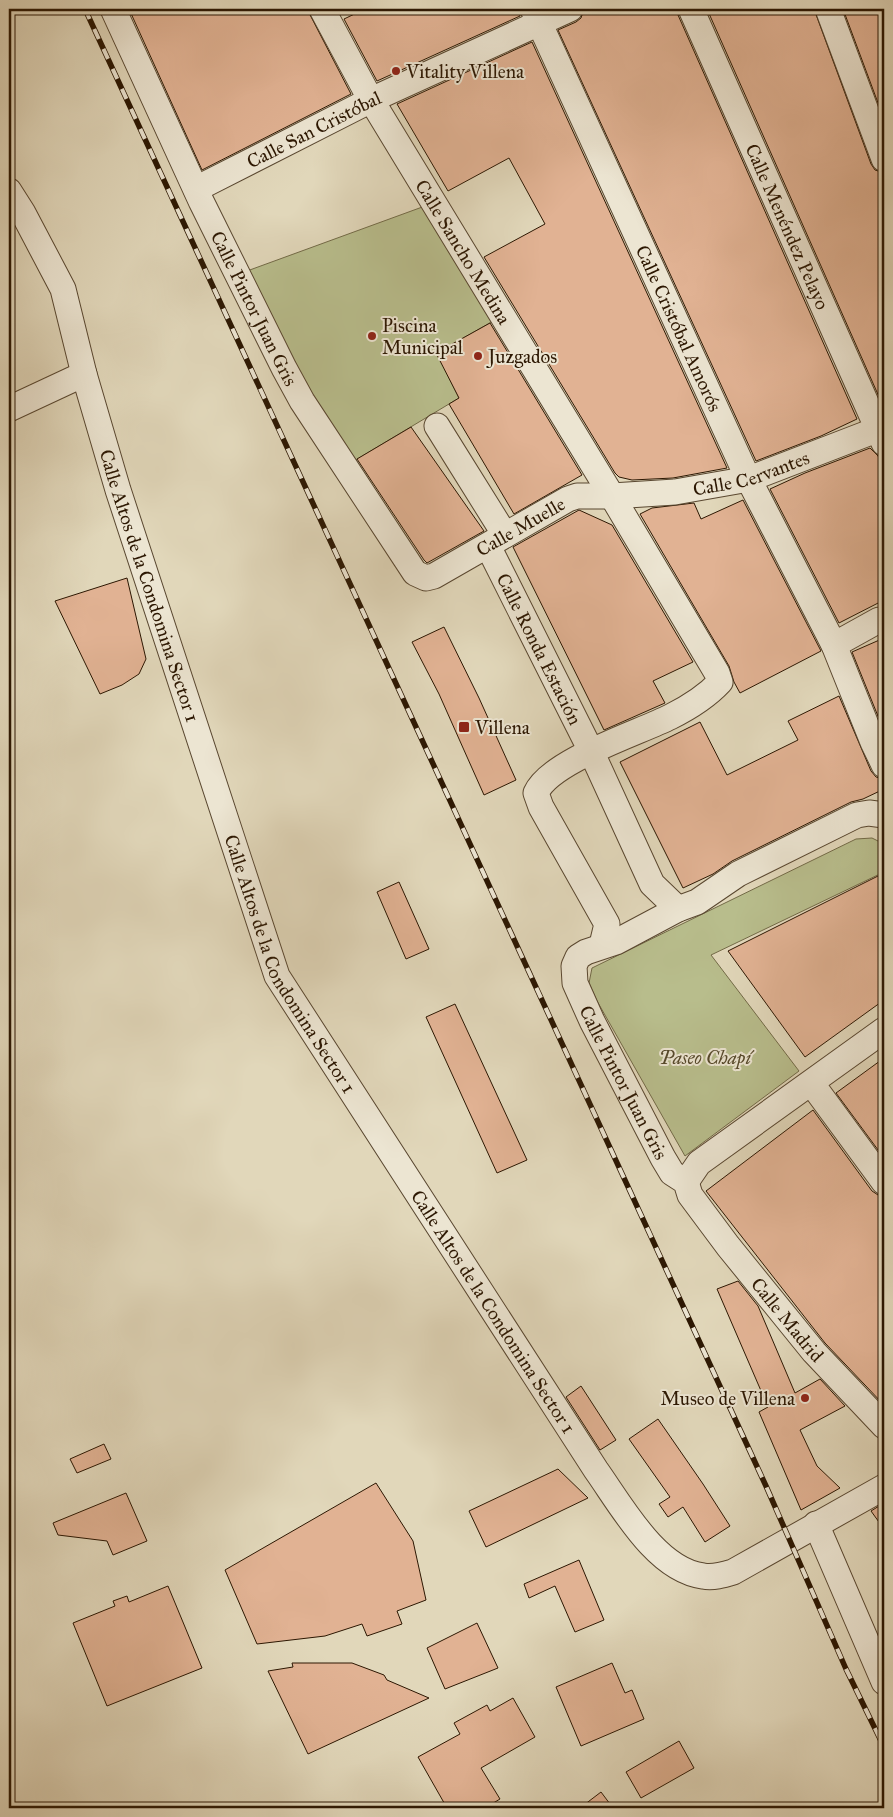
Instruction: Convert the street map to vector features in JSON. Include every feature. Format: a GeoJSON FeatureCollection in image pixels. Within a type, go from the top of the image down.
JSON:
{"type":"FeatureCollection","features":[{"type":"Feature","properties":{"kind":"street","name":"Calle Pintor Juan Gris"},"geometry":{"type":"LineString","coordinates":[[113,9],[196,188],[302,401],[415,573],[426,578],[434,576]]}},
{"type":"Feature","properties":{"kind":"street","name":"Calle Sancho Medina"},"geometry":{"type":"LineString","coordinates":[[322,9],[371,100],[612,496],[717,673],[720,682],[708,695],[671,717],[591,751]]}},
{"type":"Feature","properties":{"kind":"street","name":"Calle San Cristóbal"},"geometry":{"type":"LineString","coordinates":[[196,188],[536,16],[570,9]]}},
{"type":"Feature","properties":{"kind":"street","name":"Calle Menéndez Pelayo"},"geometry":{"type":"LineString","coordinates":[[691,9],[882,433]]}},
{"type":"Feature","properties":{"kind":"street"},"geometry":{"type":"LineString","coordinates":[[828,9],[884,159]]}},
{"type":"Feature","properties":{"kind":"street","name":"Calle Cristóbal Amorós"},"geometry":{"type":"LineString","coordinates":[[536,16],[749,479],[834,645],[884,765]]}},
{"type":"Feature","properties":{"kind":"street","name":"Calle Altos de la Condomina Sector 1"},"geometry":{"type":"LineString","coordinates":[[9,191],[23,213],[63,289],[84,374],[118,490],[277,976],[596,1470],[645,1537],[665,1558],[690,1572],[703,1576],[717,1576],[733,1572],[884,1487]]}},
{"type":"Feature","properties":{"kind":"street"},"geometry":{"type":"LineString","coordinates":[[9,409],[84,374]]}},
{"type":"Feature","properties":{"kind":"street","name":"Calle Ronda Estación"},"geometry":{"type":"LineString","coordinates":[[437,426],[497,540],[652,884],[678,909]]}},
{"type":"Feature","properties":{"kind":"street","name":"Calle Cervantes"},"geometry":{"type":"LineString","coordinates":[[612,496],[675,492],[749,479],[882,433]]}},
{"type":"Feature","properties":{"kind":"street","name":"Calle Muelle"},"geometry":{"type":"LineString","coordinates":[[434,576],[568,499],[577,496],[612,496]]}},
{"type":"Feature","properties":{"kind":"street"},"geometry":{"type":"LineString","coordinates":[[834,645],[879,620]]}},
{"type":"Feature","properties":{"kind":"street"},"geometry":{"type":"LineString","coordinates":[[591,751],[546,779],[539,786],[536,793],[541,808],[608,924],[594,948]]}},
{"type":"Feature","properties":{"kind":"street"},"geometry":{"type":"LineString","coordinates":[[594,948],[616,942],[705,897],[738,874],[857,815],[869,813],[884,815]]}},
{"type":"Feature","properties":{"kind":"street","name":"Calle Pintor Juan Gris"},"geometry":{"type":"LineString","coordinates":[[594,948],[578,958],[574,966],[574,975],[579,991],[592,1021],[663,1158],[672,1173],[686,1182],[690,1195],[698,1207]]}},
{"type":"Feature","properties":{"kind":"street"},"geometry":{"type":"LineString","coordinates":[[686,1182],[699,1163],[812,1084],[884,1030]]}},
{"type":"Feature","properties":{"kind":"street"},"geometry":{"type":"LineString","coordinates":[[812,1084],[884,1182]]}},
{"type":"Feature","properties":{"kind":"street","name":"Calle Madrid"},"geometry":{"type":"LineString","coordinates":[[698,1207],[814,1352],[884,1426]]}},
{"type":"Feature","properties":{"kind":"street"},"geometry":{"type":"LineString","coordinates":[[816,1524],[884,1682]]}},
{"type":"Feature","properties":{"kind":"green space","name":"Piscina Municipal"},"geometry":{"type":"Polygon","coordinates":[[[425,206],[495,320],[437,353],[459,398],[354,461],[301,385],[247,271],[425,206]]]}},
{"type":"Feature","properties":{"kind":"green space","name":"Paseo Chapí"},"geometry":{"type":"Polygon","coordinates":[[[872,838],[884,844],[884,872],[711,955],[799,1071],[685,1156],[597,1001],[589,983],[592,968],[856,839],[872,838]]]}},
{"type":"Feature","properties":{"kind":"building"},"geometry":{"type":"Polygon","coordinates":[[[129,9],[307,9],[351,94],[202,170],[129,9]]]}},
{"type":"Feature","properties":{"kind":"building"},"geometry":{"type":"Polygon","coordinates":[[[365,9],[519,9],[520,16],[377,81],[344,19],[365,9]]]}},
{"type":"Feature","properties":{"kind":"building"},"geometry":{"type":"Polygon","coordinates":[[[584,9],[677,9],[857,419],[821,436],[756,461],[558,30],[581,18],[584,9]]]}},
{"type":"Feature","properties":{"kind":"building"},"geometry":{"type":"Polygon","coordinates":[[[707,9],[814,9],[871,164],[875,170],[884,173],[884,408],[707,9]]]}},
{"type":"Feature","properties":{"kind":"building"},"geometry":{"type":"Polygon","coordinates":[[[843,9],[884,9],[884,119],[843,9]]]}},
{"type":"Feature","properties":{"kind":"building"},"geometry":{"type":"Polygon","coordinates":[[[532,42],[727,468],[673,478],[632,480],[619,477],[615,473],[484,257],[545,224],[509,158],[448,191],[397,104],[532,42]]]}},
{"type":"Feature","properties":{"kind":"building"},"geometry":{"type":"Polygon","coordinates":[[[490,323],[582,475],[514,514],[449,404],[459,398],[436,353],[490,323]]]}},
{"type":"Feature","properties":{"kind":"building"},"geometry":{"type":"Polygon","coordinates":[[[411,427],[484,531],[427,563],[357,459],[411,427]]]}},
{"type":"Feature","properties":{"kind":"building"},"geometry":{"type":"Polygon","coordinates":[[[870,448],[878,456],[884,469],[884,600],[839,623],[770,489],[805,473],[870,448]]]}},
{"type":"Feature","properties":{"kind":"building"},"geometry":{"type":"Polygon","coordinates":[[[743,500],[821,651],[740,693],[729,666],[640,514],[652,508],[694,503],[701,519],[743,500]]]}},
{"type":"Feature","properties":{"kind":"building"},"geometry":{"type":"Polygon","coordinates":[[[579,510],[612,525],[693,662],[653,681],[665,703],[604,730],[513,547],[579,510]]]}},
{"type":"Feature","properties":{"kind":"building"},"geometry":{"type":"Polygon","coordinates":[[[127,578],[146,659],[139,674],[122,685],[100,694],[55,601],[127,578]]]}},
{"type":"Feature","properties":{"kind":"building"},"geometry":{"type":"Polygon","coordinates":[[[444,627],[516,780],[484,795],[439,694],[412,642],[444,627]]]}},
{"type":"Feature","properties":{"kind":"building"},"geometry":{"type":"Polygon","coordinates":[[[884,638],[884,731],[852,652],[884,638]]]}},
{"type":"Feature","properties":{"kind":"building"},"geometry":{"type":"Polygon","coordinates":[[[839,696],[871,771],[876,777],[884,779],[884,789],[863,799],[851,802],[732,861],[713,874],[683,888],[620,762],[700,722],[727,775],[798,740],[788,721],[839,696]]]}},
{"type":"Feature","properties":{"kind":"building"},"geometry":{"type":"Polygon","coordinates":[[[884,873],[884,1000],[805,1057],[728,951],[884,873]]]}},
{"type":"Feature","properties":{"kind":"building"},"geometry":{"type":"Polygon","coordinates":[[[399,882],[429,949],[406,959],[377,892],[399,882]]]}},
{"type":"Feature","properties":{"kind":"building"},"geometry":{"type":"Polygon","coordinates":[[[455,1004],[527,1160],[497,1173],[426,1017],[455,1004]]]}},
{"type":"Feature","properties":{"kind":"building"},"geometry":{"type":"Polygon","coordinates":[[[884,1058],[884,1158],[836,1093],[884,1058]]]}},
{"type":"Feature","properties":{"kind":"building"},"geometry":{"type":"Polygon","coordinates":[[[813,1110],[872,1191],[884,1196],[884,1405],[825,1343],[706,1191],[813,1110]]]}},
{"type":"Feature","properties":{"kind":"building","name":"Museo de Villena"},"geometry":{"type":"Polygon","coordinates":[[[738,1281],[758,1306],[795,1393],[820,1379],[845,1406],[800,1430],[817,1466],[840,1488],[801,1510],[759,1412],[768,1407],[717,1289],[738,1281]]]}},
{"type":"Feature","properties":{"kind":"building"},"geometry":{"type":"Polygon","coordinates":[[[581,1386],[616,1440],[600,1450],[566,1397],[581,1386]]]}},
{"type":"Feature","properties":{"kind":"building"},"geometry":{"type":"Polygon","coordinates":[[[658,1419],[730,1526],[705,1542],[683,1507],[668,1517],[659,1504],[670,1497],[629,1439],[658,1419]]]}},
{"type":"Feature","properties":{"kind":"building"},"geometry":{"type":"Polygon","coordinates":[[[104,1444],[111,1459],[77,1473],[70,1459],[104,1444]]]}},
{"type":"Feature","properties":{"kind":"building"},"geometry":{"type":"Polygon","coordinates":[[[558,1469],[588,1498],[486,1547],[469,1511],[558,1469]]]}},
{"type":"Feature","properties":{"kind":"building"},"geometry":{"type":"Polygon","coordinates":[[[376,1483],[413,1541],[426,1600],[397,1611],[402,1624],[367,1636],[362,1624],[325,1636],[257,1644],[225,1570],[376,1483]]]}},
{"type":"Feature","properties":{"kind":"building"},"geometry":{"type":"Polygon","coordinates":[[[126,1493],[147,1541],[113,1555],[107,1541],[58,1535],[53,1523],[126,1493]]]}},
{"type":"Feature","properties":{"kind":"building"},"geometry":{"type":"Polygon","coordinates":[[[884,1503],[884,1529],[871,1511],[884,1503]]]}},
{"type":"Feature","properties":{"kind":"building"},"geometry":{"type":"Polygon","coordinates":[[[579,1560],[604,1620],[575,1632],[555,1586],[529,1598],[524,1584],[579,1560]]]}},
{"type":"Feature","properties":{"kind":"building"},"geometry":{"type":"Polygon","coordinates":[[[168,1586],[202,1668],[107,1706],[73,1623],[115,1606],[113,1601],[127,1596],[129,1602],[168,1586]]]}},
{"type":"Feature","properties":{"kind":"building"},"geometry":{"type":"Polygon","coordinates":[[[477,1623],[498,1668],[445,1689],[427,1648],[477,1623]]]}},
{"type":"Feature","properties":{"kind":"building"},"geometry":{"type":"Polygon","coordinates":[[[292,1663],[352,1663],[384,1675],[387,1680],[429,1698],[308,1754],[268,1671],[293,1667],[292,1663]]]}},
{"type":"Feature","properties":{"kind":"building"},"geometry":{"type":"Polygon","coordinates":[[[612,1663],[625,1693],[632,1690],[644,1719],[581,1746],[556,1687],[612,1663]]]}},
{"type":"Feature","properties":{"kind":"building"},"geometry":{"type":"Polygon","coordinates":[[[513,1698],[535,1737],[481,1768],[500,1799],[485,1808],[447,1808],[418,1757],[460,1734],[454,1723],[487,1705],[490,1711],[513,1698]]]}},
{"type":"Feature","properties":{"kind":"building"},"geometry":{"type":"Polygon","coordinates":[[[679,1741],[694,1768],[641,1798],[626,1772],[679,1741]]]}},
{"type":"Feature","properties":{"kind":"building"},"geometry":{"type":"Polygon","coordinates":[[[601,1792],[613,1808],[580,1808],[601,1792]]]}},
{"type":"Feature","properties":{"kind":"railway"},"geometry":{"type":"LineString","coordinates":[[85,9],[766,1486],[846,1669],[884,1747]]}},
{"type":"Feature","properties":{"kind":"place","name":"Vitality Villena"},"geometry":{"type":"Point","coordinates":[396,71]}},
{"type":"Feature","properties":{"kind":"place","name":"Piscina Municipal"},"geometry":{"type":"Point","coordinates":[372,336]}},
{"type":"Feature","properties":{"kind":"place","name":"Juzgados"},"geometry":{"type":"Point","coordinates":[478,356]}},
{"type":"Feature","properties":{"kind":"place","name":"Villena"},"geometry":{"type":"Point","coordinates":[464,727]}},
{"type":"Feature","properties":{"kind":"place","name":"Museo de Villena"},"geometry":{"type":"Point","coordinates":[805,1398]}}]}
